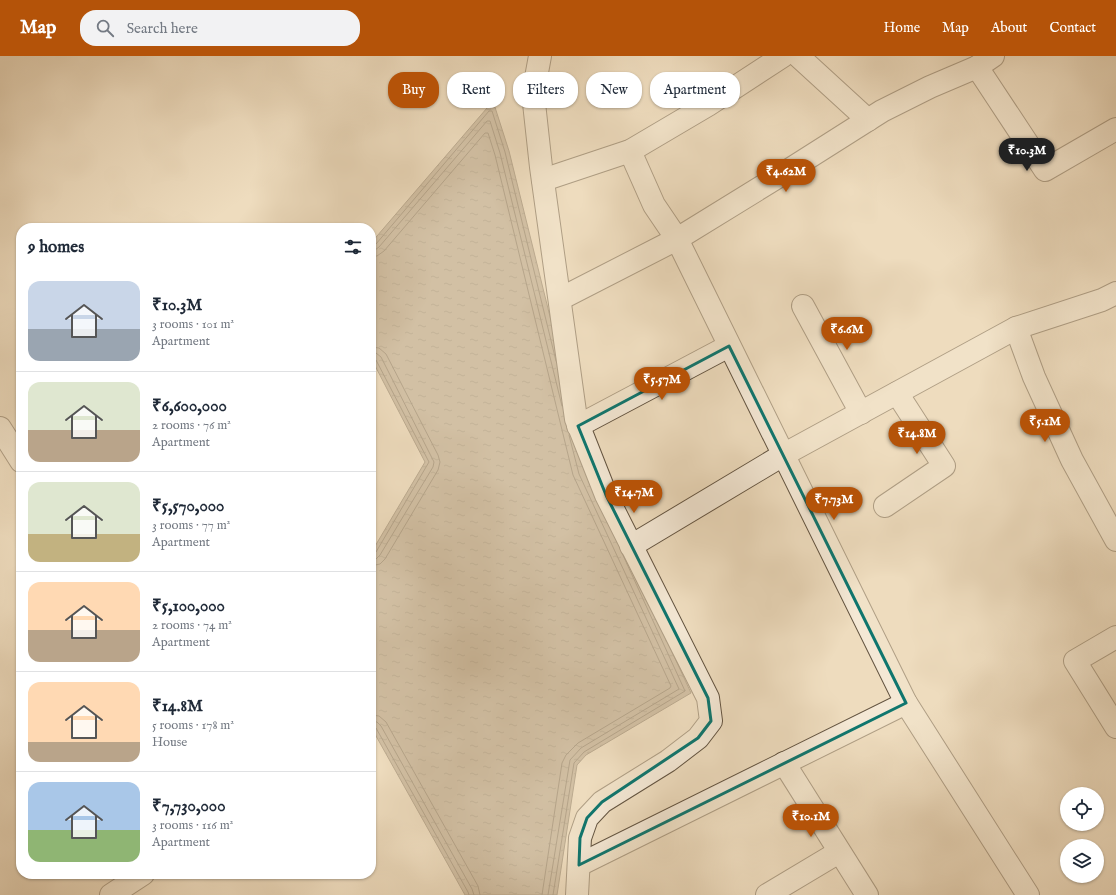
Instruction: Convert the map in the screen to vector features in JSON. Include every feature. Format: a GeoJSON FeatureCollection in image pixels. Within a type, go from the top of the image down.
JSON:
{"type":"FeatureCollection","features":[{"type":"Feature","properties":{"kind":"street"},"geometry":{"type":"LineString","coordinates":[[543,180],[630,151],[708,106],[783,56]]}},
{"type":"Feature","properties":{"kind":"street"},"geometry":{"type":"LineString","coordinates":[[798,56],[868,120]]}},
{"type":"Feature","properties":{"kind":"street"},"geometry":{"type":"LineString","coordinates":[[560,300],[677,240],[882,111],[985,61],[1046,170],[1116,129]]}},
{"type":"Feature","properties":{"kind":"street"},"geometry":{"type":"LineString","coordinates":[[541,63],[533,94],[543,180],[576,419],[606,496],[708,698],[711,721],[698,738],[668,761],[602,802],[587,818],[580,838],[577,895]]}},
{"type":"Feature","properties":{"kind":"street"},"geometry":{"type":"LineString","coordinates":[[630,151],[654,205],[677,240],[906,703],[1028,895]]}},
{"type":"Feature","properties":{"kind":"street"},"geometry":{"type":"LineString","coordinates":[[631,546],[783,455],[1016,328],[1102,300],[1116,293]]}},
{"type":"Feature","properties":{"kind":"street"},"geometry":{"type":"LineString","coordinates":[[803,306],[861,413]]}},
{"type":"Feature","properties":{"kind":"street"},"geometry":{"type":"LineString","coordinates":[[1016,328],[1034,377],[1072,460],[1116,540]]}},
{"type":"Feature","properties":{"kind":"street"},"geometry":{"type":"LineString","coordinates":[[578,426],[729,346]]}},
{"type":"Feature","properties":{"kind":"street"},"geometry":{"type":"LineString","coordinates":[[885,506],[944,466],[897,393]]}},
{"type":"Feature","properties":{"kind":"street"},"geometry":{"type":"LineString","coordinates":[[0,428],[16,453]]}},
{"type":"Feature","properties":{"kind":"street"},"geometry":{"type":"LineString","coordinates":[[1116,637],[1074,661],[1116,727]]}},
{"type":"Feature","properties":{"kind":"street"},"geometry":{"type":"LineString","coordinates":[[579,865],[906,703]]}},
{"type":"Feature","properties":{"kind":"street"},"geometry":{"type":"LineString","coordinates":[[784,763],[867,895]]}},
{"type":"Feature","properties":{"kind":"street"},"geometry":{"type":"LineString","coordinates":[[767,895],[839,852]]}},
{"type":"Feature","properties":{"kind":"street"},"geometry":{"type":"LineString","coordinates":[[111,895],[135,879]]}},
{"type":"Feature","properties":{"kind":"highlighted area"},"geometry":{"type":"Polygon","coordinates":[[[729,346],[906,703],[579,865],[580,838],[587,818],[602,802],[698,738],[711,721],[708,698],[606,495],[578,426],[729,346]]]}},
{"type":"Feature","properties":{"kind":"water"},"geometry":{"type":"Polygon","coordinates":[[[487,108],[495,108],[509,151],[588,470],[691,693],[586,755],[577,765],[557,895],[465,895],[376,736],[376,545],[425,462],[376,368],[376,237],[487,108]]]}}]}
